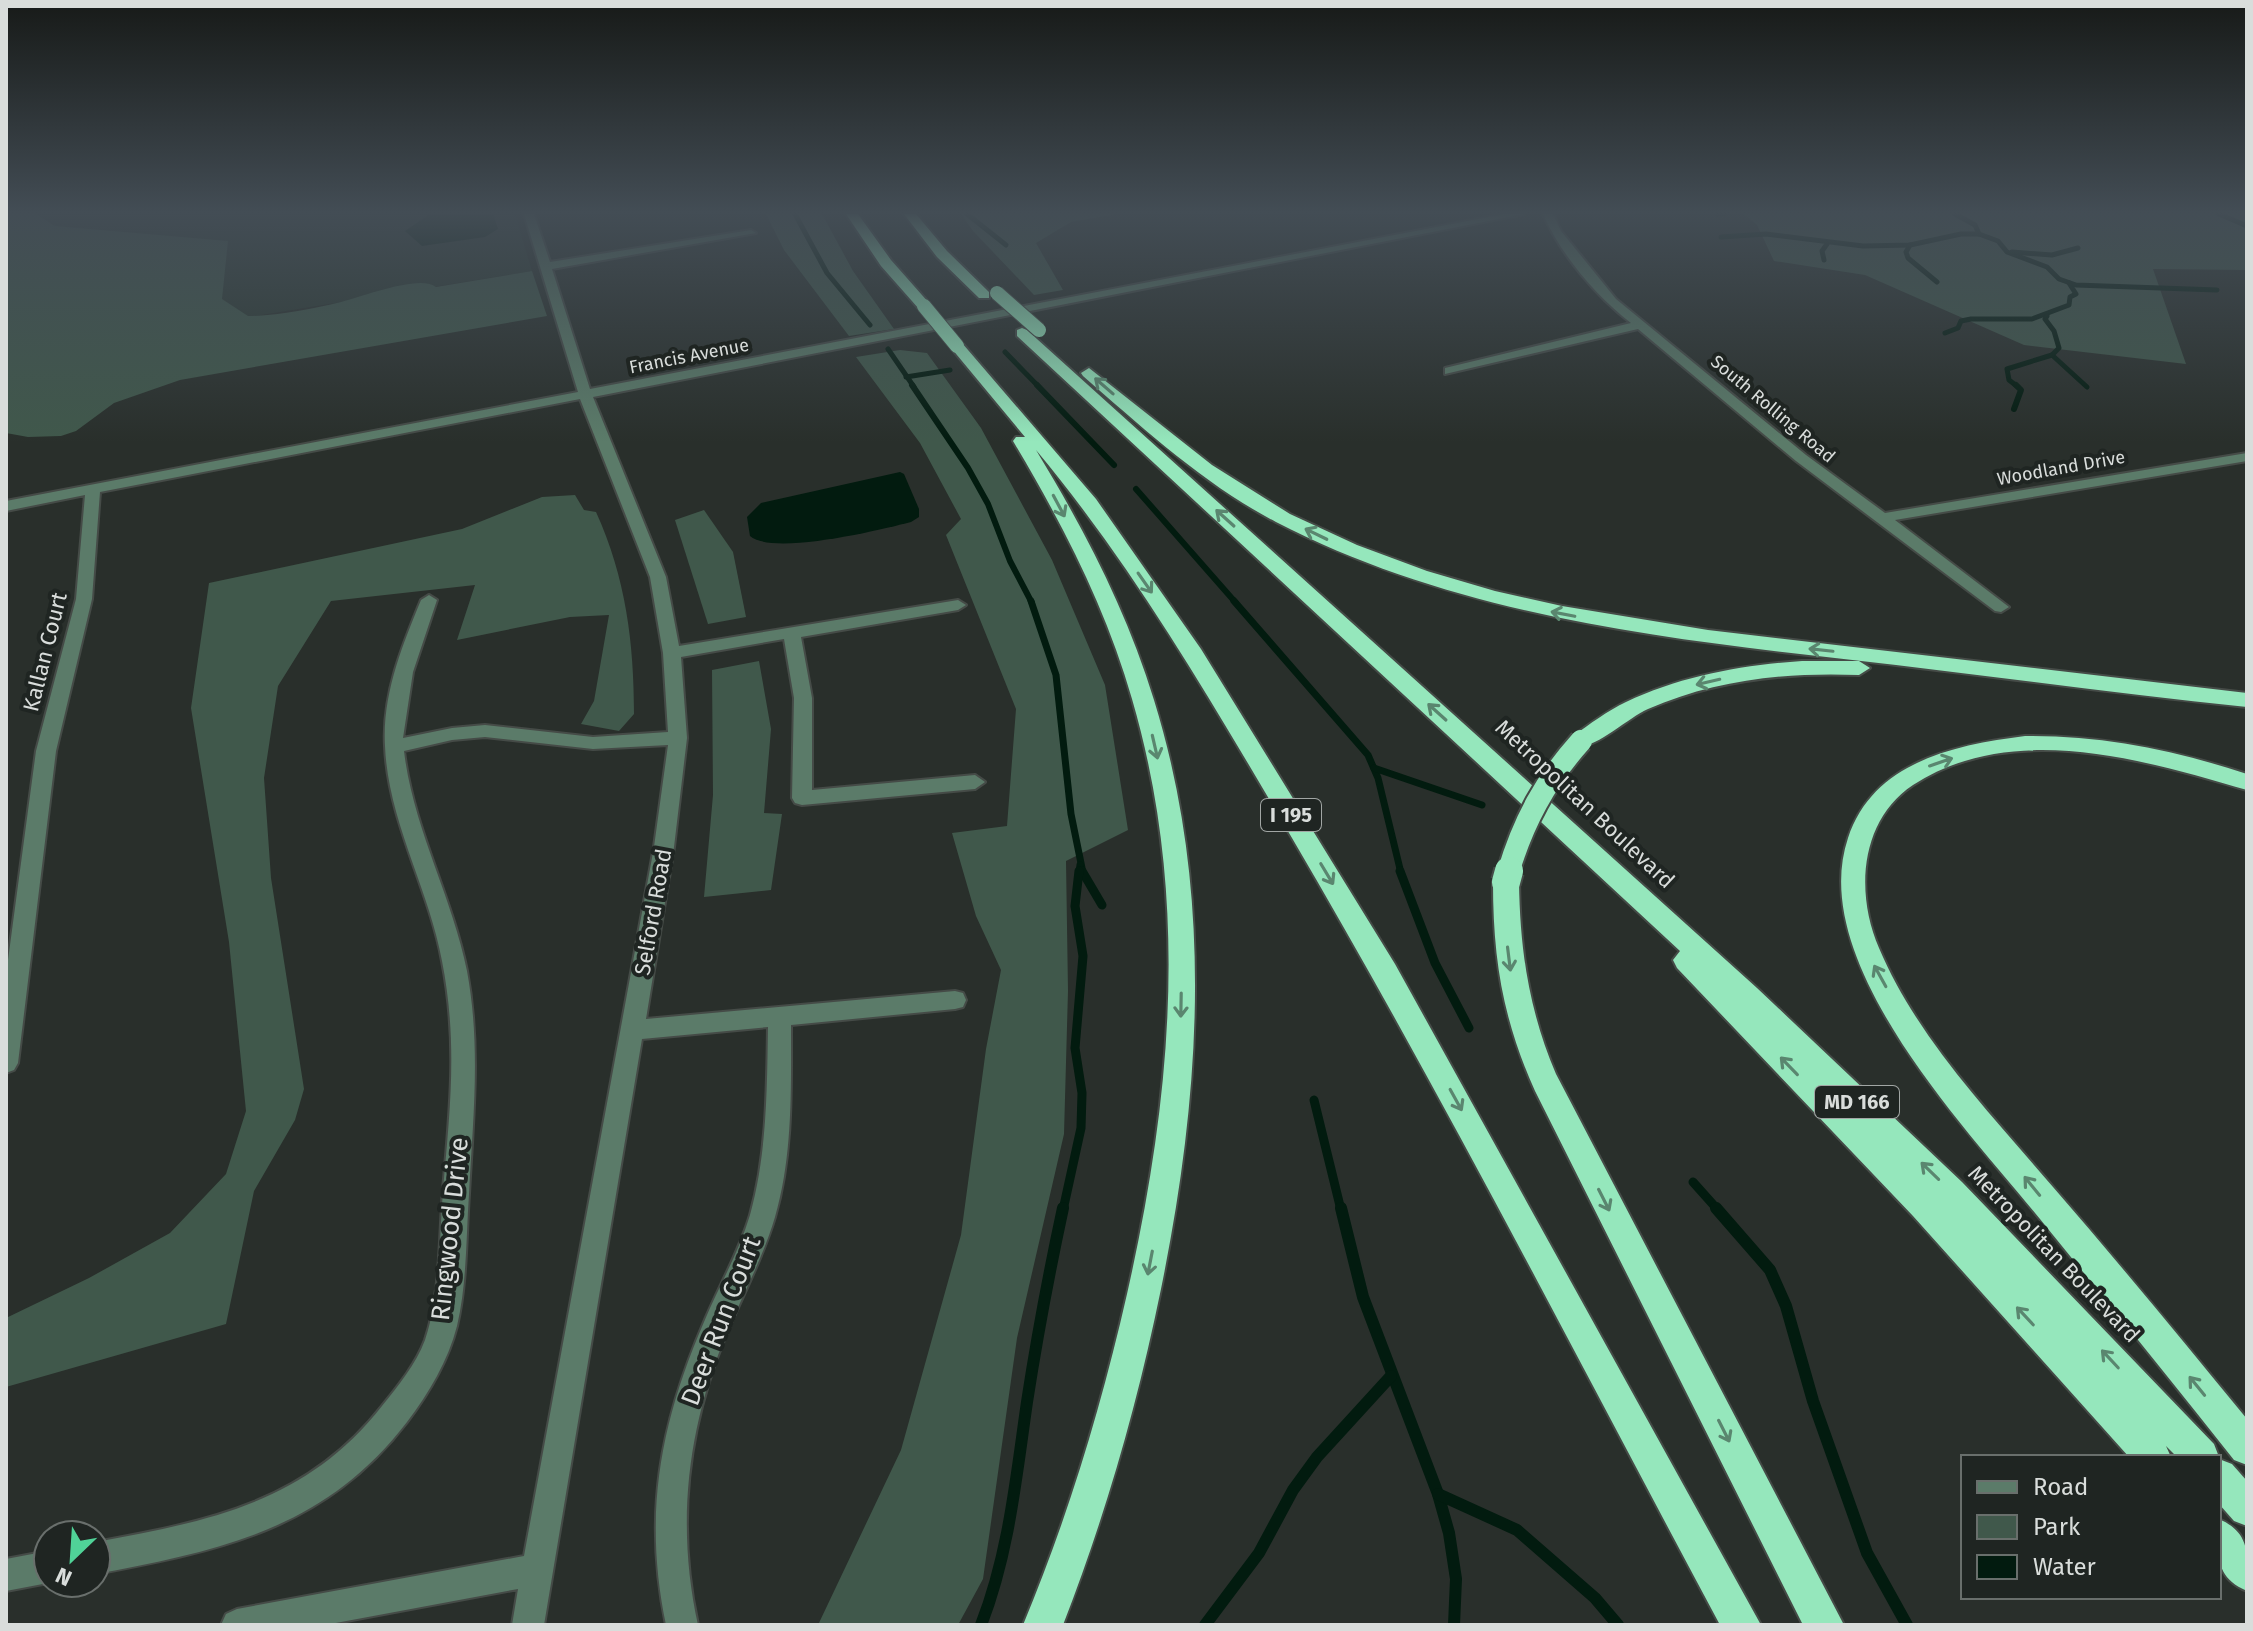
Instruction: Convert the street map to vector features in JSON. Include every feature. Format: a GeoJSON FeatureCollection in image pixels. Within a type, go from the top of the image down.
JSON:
{"type":"FeatureCollection","features":[{"type":"Feature","properties":{"kind":"highway","name":"I 195"},"geometry":{"type":"LineString","coordinates":[[910,290],[1090,503],[1191,649],[1385,972],[1575,1316]]}},
{"type":"Feature","properties":{"kind":"highway","name":"Metropolitan Boulevard"},"geometry":{"type":"LineString","coordinates":[[985,290],[1747,996],[1951,1192],[2199,1455]]}},
{"type":"Feature","properties":{"kind":"highway"},"geometry":{"type":"LineString","coordinates":[[987,290],[990,294]]}},
{"type":"Feature","properties":{"kind":"highway"},"geometry":{"type":"LineString","coordinates":[[1031,331],[1232,487],[1332,542],[1434,581],[1561,614],[1704,637],[2204,696]]}},
{"type":"Feature","properties":{"kind":"highway"},"geometry":{"type":"LineString","coordinates":[[957,346],[1031,455],[1060,507],[1106,603],[1131,666],[1154,738],[1169,812],[1177,904],[1181,1000],[1175,1121],[1151,1258],[1114,1420],[1084,1521],[1043,1625]]}},
{"type":"Feature","properties":{"kind":"highway"},"geometry":{"type":"LineString","coordinates":[[1824,1625],[1565,1125],[1534,1056],[1513,989],[1506,929],[1506,882],[1530,808],[1552,772],[1581,741],[1632,708],[1679,689],[1779,669],[1852,667],[1931,672],[2247,700]]}},
{"type":"Feature","properties":{"kind":"highway"},"geometry":{"type":"LineString","coordinates":[[2247,782],[2154,755],[2088,745],[2021,743],[1974,751],[1922,768],[1888,792],[1866,822],[1853,861],[1854,909],[1870,958],[1906,1023],[1970,1110],[2247,1447]]}},
{"type":"Feature","properties":{"kind":"highway"},"geometry":{"type":"LineString","coordinates":[[1495,764],[1924,1206],[2151,1455]]}},
{"type":"Feature","properties":{"kind":"highway"},"geometry":{"type":"LineString","coordinates":[[1575,1316],[1721,1625]]}},
{"type":"Feature","properties":{"kind":"highway"},"geometry":{"type":"LineString","coordinates":[[1575,1316],[1741,1625]]}},
{"type":"Feature","properties":{"kind":"highway"},"geometry":{"type":"LineString","coordinates":[[2221,1479],[2247,1508]]}},
{"type":"Feature","properties":{"kind":"highway"},"geometry":{"type":"LineString","coordinates":[[2221,1540],[2247,1572]]}},
{"type":"Feature","properties":{"kind":"street","name":"Selford Road"},"geometry":{"type":"LineString","coordinates":[[528,1625],[664,847],[678,738],[672,653],[658,577],[585,394],[553,290]]}},
{"type":"Feature","properties":{"kind":"street","name":"Francis Avenue"},"geometry":{"type":"LineString","coordinates":[[6,506],[1124,290]]}},
{"type":"Feature","properties":{"kind":"street","name":"South Rolling Road"},"geometry":{"type":"LineString","coordinates":[[1601,290],[1639,325],[1801,458],[2001,607]]}},
{"type":"Feature","properties":{"kind":"street"},"geometry":{"type":"LineString","coordinates":[[1450,371],[1639,325]]}},
{"type":"Feature","properties":{"kind":"street","name":"Woodland Drive"},"geometry":{"type":"LineString","coordinates":[[1882,518],[2247,457]]}},
{"type":"Feature","properties":{"kind":"street","name":"Kallan Court"},"geometry":{"type":"LineString","coordinates":[[6,1063],[46,751],[84,599],[93,489]]}},
{"type":"Feature","properties":{"kind":"street","name":"Ringwood Drive"},"geometry":{"type":"LineString","coordinates":[[112,1555],[192,1541],[259,1520],[310,1494],[353,1461],[391,1421],[436,1347],[447,1302],[466,1064],[461,1000],[446,929],[403,799],[394,747],[403,675],[429,600]]}},
{"type":"Feature","properties":{"kind":"street"},"geometry":{"type":"LineString","coordinates":[[672,653],[958,605]]}},
{"type":"Feature","properties":{"kind":"street"},"geometry":{"type":"LineString","coordinates":[[792,633],[803,698],[802,798],[975,782]]}},
{"type":"Feature","properties":{"kind":"street"},"geometry":{"type":"LineString","coordinates":[[394,747],[485,731],[593,743],[678,738]]}},
{"type":"Feature","properties":{"kind":"street"},"geometry":{"type":"LineString","coordinates":[[632,1030],[955,1000]]}},
{"type":"Feature","properties":{"kind":"street","name":"Deer Run Court"},"geometry":{"type":"LineString","coordinates":[[682,1625],[672,1590],[668,1510],[680,1429],[701,1361],[767,1200],[778,1126],[780,1016]]}},
{"type":"Feature","properties":{"kind":"street"},"geometry":{"type":"LineString","coordinates":[[6,1575],[32,1570]]}},
{"type":"Feature","properties":{"kind":"street"},"geometry":{"type":"LineString","coordinates":[[237,1625],[537,1570]]}},
{"type":"Feature","properties":{"kind":"shaded area"},"geometry":{"type":"Polygon","coordinates":[[[151,290],[415,290],[219,322],[151,290]]]}},
{"type":"Feature","properties":{"kind":"green space"},"geometry":{"type":"Polygon","coordinates":[[[6,290],[223,290],[222,299],[248,316],[318,307],[384,290],[538,290],[547,316],[180,380],[114,403],[76,431],[61,436],[28,437],[6,433],[6,290]]]}},
{"type":"Feature","properties":{"kind":"green space"},"geometry":{"type":"Polygon","coordinates":[[[814,290],[867,290],[894,329],[849,336],[814,290]]]}},
{"type":"Feature","properties":{"kind":"green space"},"geometry":{"type":"Polygon","coordinates":[[[1029,290],[1062,290],[1034,295],[1029,290]]]}},
{"type":"Feature","properties":{"kind":"green space"},"geometry":{"type":"Polygon","coordinates":[[[1899,290],[2160,290],[2186,364],[2024,345],[1899,290]]]}},
{"type":"Feature","properties":{"kind":"green space"},"geometry":{"type":"Polygon","coordinates":[[[900,350],[927,353],[981,428],[1052,560],[1105,685],[1128,830],[1066,861],[1068,991],[1064,1134],[1017,1338],[983,1579],[958,1625],[818,1625],[901,1450],[961,1235],[986,1049],[1001,970],[976,916],[952,833],[1007,826],[1016,709],[946,535],[961,519],[920,443],[856,357],[900,350]]]}},
{"type":"Feature","properties":{"kind":"green space"},"geometry":{"type":"Polygon","coordinates":[[[575,495],[584,510],[596,512],[615,561],[630,636],[634,714],[619,731],[581,724],[594,701],[609,615],[570,617],[457,640],[475,585],[331,601],[278,686],[264,778],[271,878],[304,1089],[295,1120],[254,1191],[226,1324],[6,1387],[6,1318],[89,1278],[170,1233],[226,1174],[246,1111],[229,942],[191,708],[209,583],[462,529],[542,497],[575,495]]]}},
{"type":"Feature","properties":{"kind":"green space"},"geometry":{"type":"Polygon","coordinates":[[[704,510],[733,552],[746,617],[708,624],[675,520],[704,510]]]}},
{"type":"Feature","properties":{"kind":"green space"},"geometry":{"type":"Polygon","coordinates":[[[759,661],[771,729],[764,813],[782,814],[771,890],[704,897],[713,795],[712,670],[759,661]]]}},
{"type":"Feature","properties":{"kind":"water"},"geometry":{"type":"Polygon","coordinates":[[[900,472],[904,474],[919,509],[919,517],[911,522],[828,540],[780,543],[750,536],[747,517],[761,503],[900,472]]]}},
{"type":"Feature","properties":{"kind":"waterway"},"geometry":{"type":"LineString","coordinates":[[841,290],[870,325]]}},
{"type":"Feature","properties":{"kind":"waterway"},"geometry":{"type":"LineString","coordinates":[[1945,333],[1958,328],[1961,321],[1971,319],[2032,319],[2069,305],[2070,297],[2076,294],[2074,290]]}},
{"type":"Feature","properties":{"kind":"waterway"},"geometry":{"type":"LineString","coordinates":[[2047,316],[2045,319],[2054,331],[2059,348],[2052,355]]}},
{"type":"Feature","properties":{"kind":"waterway"},"geometry":{"type":"LineString","coordinates":[[888,349],[907,377]]}},
{"type":"Feature","properties":{"kind":"waterway"},"geometry":{"type":"LineString","coordinates":[[1005,352],[1039,387]]}},
{"type":"Feature","properties":{"kind":"waterway"},"geometry":{"type":"LineString","coordinates":[[2018,387],[2009,380],[2007,369],[2052,355]]}},
{"type":"Feature","properties":{"kind":"waterway"},"geometry":{"type":"LineString","coordinates":[[2052,355],[2087,387]]}},
{"type":"Feature","properties":{"kind":"waterway"},"geometry":{"type":"LineString","coordinates":[[907,377],[950,370]]}},
{"type":"Feature","properties":{"kind":"waterway"},"geometry":{"type":"LineString","coordinates":[[907,377],[914,387]]}},
{"type":"Feature","properties":{"kind":"waterway"},"geometry":{"type":"LineString","coordinates":[[912,385],[968,468],[988,504],[1010,561],[1031,601]]}},
{"type":"Feature","properties":{"kind":"waterway"},"geometry":{"type":"LineString","coordinates":[[1037,385],[1114,465]]}},
{"type":"Feature","properties":{"kind":"waterway"},"geometry":{"type":"LineString","coordinates":[[2014,409],[2021,390],[2018,387]]}},
{"type":"Feature","properties":{"kind":"waterway"},"geometry":{"type":"LineString","coordinates":[[1136,489],[1236,603]]}},
{"type":"Feature","properties":{"kind":"waterway"},"geometry":{"type":"LineString","coordinates":[[1031,601],[1056,675],[1071,814],[1083,873]]}},
{"type":"Feature","properties":{"kind":"waterway"},"geometry":{"type":"LineString","coordinates":[[1234,601],[1368,755],[1378,778],[1401,873]]}},
{"type":"Feature","properties":{"kind":"waterway"},"geometry":{"type":"LineString","coordinates":[[1374,768],[1482,805]]}},
{"type":"Feature","properties":{"kind":"waterway"},"geometry":{"type":"LineString","coordinates":[[1079,873],[1080,865]]}},
{"type":"Feature","properties":{"kind":"waterway"},"geometry":{"type":"LineString","coordinates":[[1063,1210],[1081,1128],[1082,1093],[1075,1048],[1083,956],[1075,906],[1079,871]]}},
{"type":"Feature","properties":{"kind":"waterway"},"geometry":{"type":"LineString","coordinates":[[1400,871],[1435,963],[1469,1028]]}},
{"type":"Feature","properties":{"kind":"waterway"},"geometry":{"type":"LineString","coordinates":[[1083,873],[1102,905]]}},
{"type":"Feature","properties":{"kind":"waterway"},"geometry":{"type":"LineString","coordinates":[[1314,1100],[1341,1210]]}},
{"type":"Feature","properties":{"kind":"waterway"},"geometry":{"type":"LineString","coordinates":[[1693,1182],[1718,1210]]}},
{"type":"Feature","properties":{"kind":"waterway"},"geometry":{"type":"LineString","coordinates":[[981,1625],[1005,1543],[1035,1353],[1063,1208]]}},
{"type":"Feature","properties":{"kind":"waterway"},"geometry":{"type":"LineString","coordinates":[[1341,1208],[1363,1297],[1438,1494]]}},
{"type":"Feature","properties":{"kind":"waterway"},"geometry":{"type":"LineString","coordinates":[[1716,1208],[1770,1270],[1786,1306],[1813,1401],[1867,1553],[1907,1625]]}},
{"type":"Feature","properties":{"kind":"waterway"},"geometry":{"type":"LineString","coordinates":[[1205,1625],[1259,1553],[1293,1490],[1317,1457],[1391,1376]]}},
{"type":"Feature","properties":{"kind":"waterway"},"geometry":{"type":"LineString","coordinates":[[1438,1494],[1517,1530],[1595,1598],[1618,1625]]}},
{"type":"Feature","properties":{"kind":"waterway"},"geometry":{"type":"LineString","coordinates":[[1438,1494],[1449,1533],[1456,1579],[1454,1625]]}}]}
